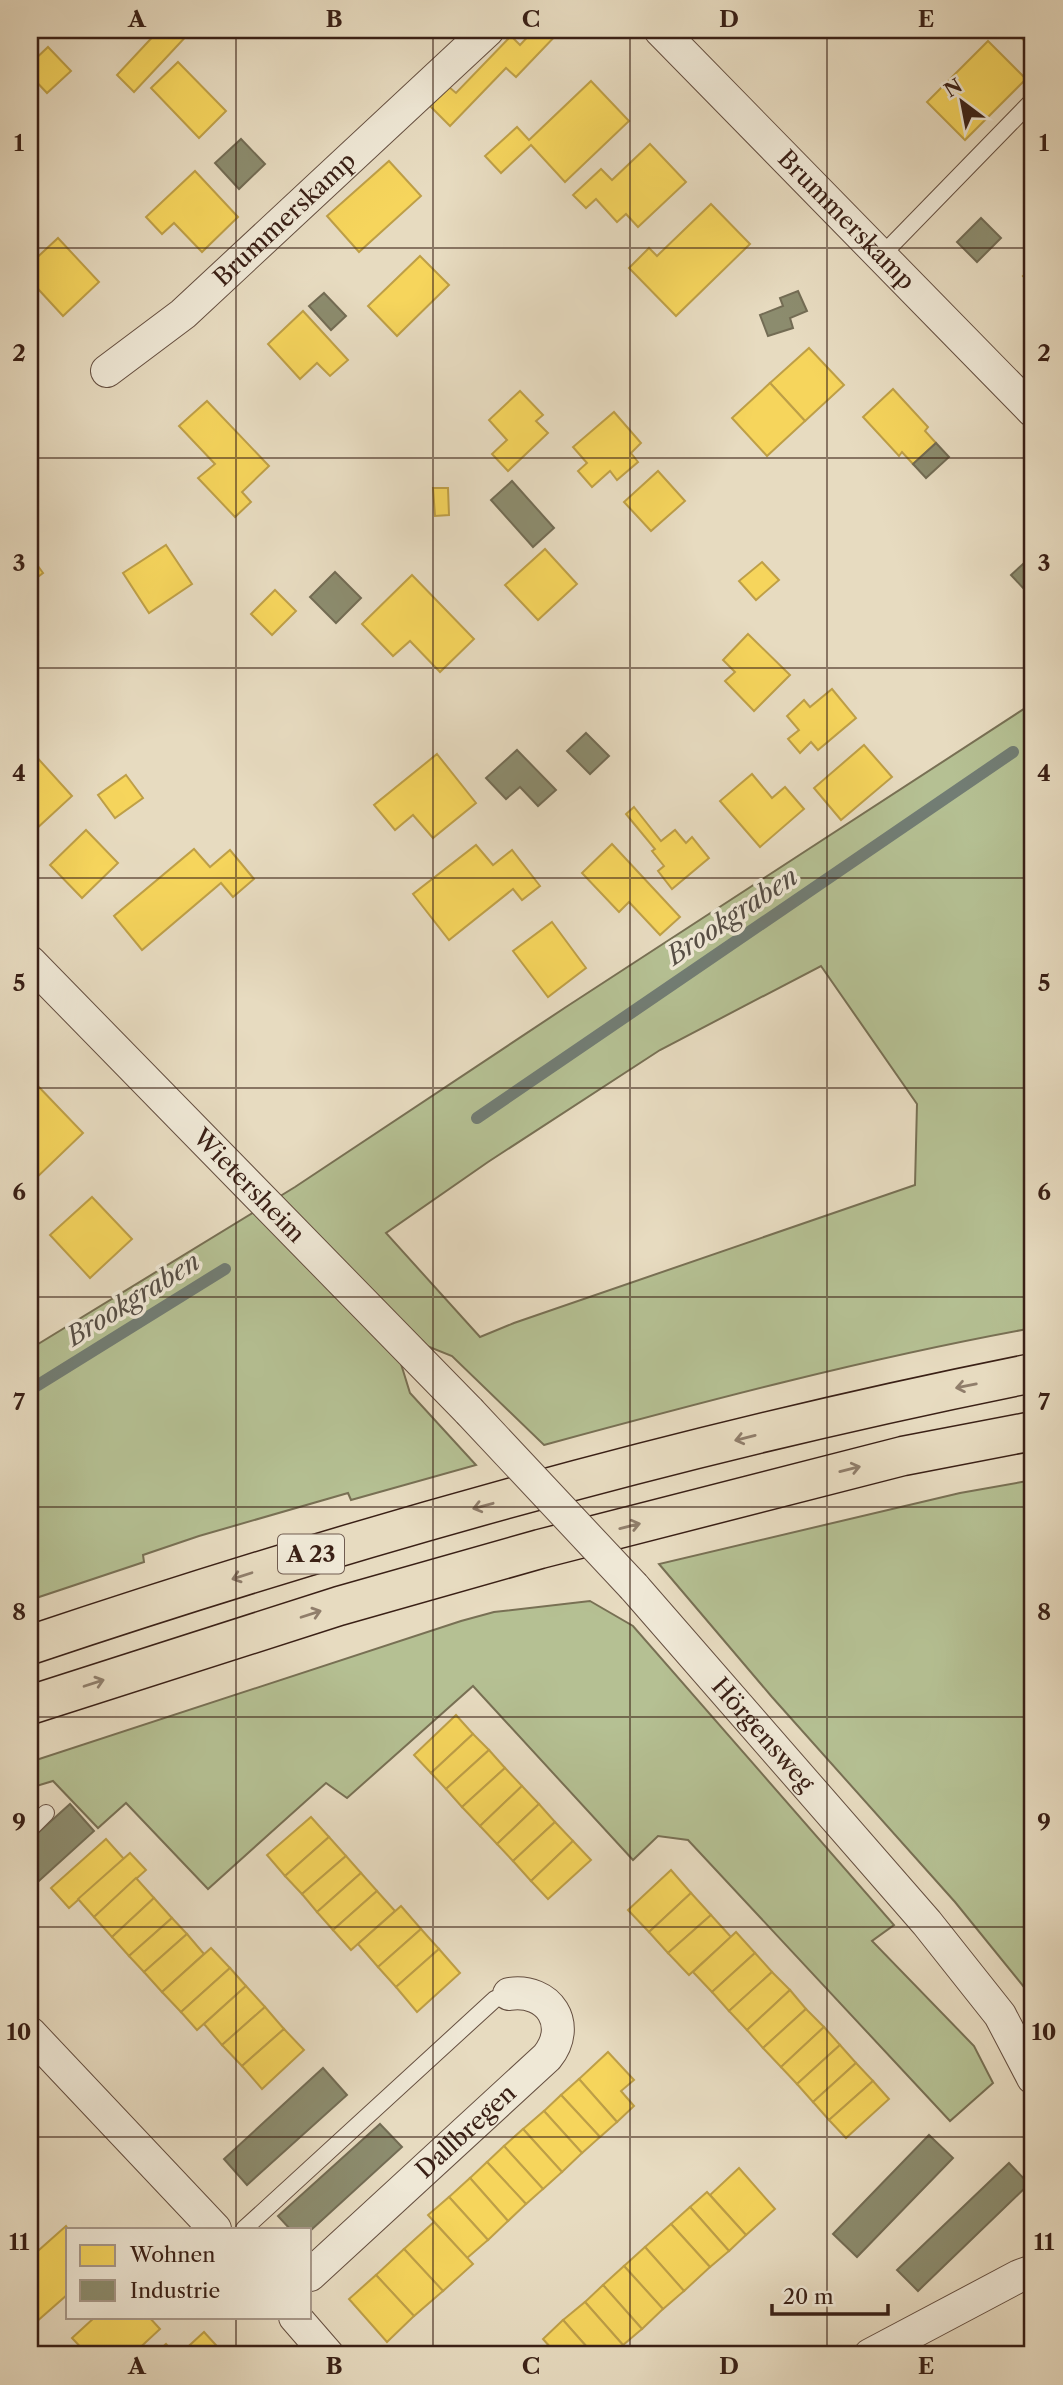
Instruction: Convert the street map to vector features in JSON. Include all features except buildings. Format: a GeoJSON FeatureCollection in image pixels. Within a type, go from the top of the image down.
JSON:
{"type":"FeatureCollection","features":[{"type":"Feature","properties":{"kind":"highway","name":"A 23"},"geometry":{"type":"LineString","coordinates":[[30,1645],[329,1548],[597,1475],[897,1400],[1033,1373]]}},
{"type":"Feature","properties":{"kind":"highway","name":"A 23"},"geometry":{"type":"LineString","coordinates":[[30,1705],[339,1606],[540,1549],[903,1456],[1033,1431]]}},
{"type":"Feature","properties":{"kind":"street","name":"Brummerskamp"},"geometry":{"type":"LineString","coordinates":[[107,371],[183,314],[488,30]]}},
{"type":"Feature","properties":{"kind":"street","name":"Brummerskamp"},"geometry":{"type":"LineString","coordinates":[[660,30],[1033,411]]}},
{"type":"Feature","properties":{"kind":"street","name":"Wietersheim"},"geometry":{"type":"LineString","coordinates":[[30,962],[468,1411]]}},
{"type":"Feature","properties":{"kind":"street","name":"Hörgensweg"},"geometry":{"type":"LineString","coordinates":[[468,1411],[634,1587],[927,1923],[1000,2015],[1033,2078]]}},
{"type":"Feature","properties":{"kind":"street","name":"Dallbregen"},"geometry":{"type":"LineString","coordinates":[[312,2273],[556,2047],[558,2023],[544,2000],[528,1993],[509,1994]]}},
{"type":"Feature","properties":{"kind":"street"},"geometry":{"type":"LineString","coordinates":[[30,2033],[214,2228]]}},
{"type":"Feature","properties":{"kind":"street"},"geometry":{"type":"LineString","coordinates":[[870,2355],[1033,2271]]}},
{"type":"Feature","properties":{"kind":"street"},"geometry":{"type":"LineString","coordinates":[[296,2318],[328,2355]]}},
{"type":"Feature","properties":{"kind":"lane"},"geometry":{"type":"LineString","coordinates":[[881,256],[1033,100]]}},
{"type":"Feature","properties":{"kind":"lane"},"geometry":{"type":"LineString","coordinates":[[30,1829],[46,1814]]}},
{"type":"Feature","properties":{"kind":"lane"},"geometry":{"type":"LineString","coordinates":[[245,2228],[495,1999],[509,1994]]}},
{"type":"Feature","properties":{"kind":"green space"},"geometry":{"type":"Polygon","coordinates":[[[1033,703],[1033,1328],[848,1367],[544,1445],[452,1356],[412,1340],[397,1351],[410,1393],[476,1465],[351,1500],[348,1493],[199,1536],[143,1555],[144,1562],[30,1600],[30,1349],[295,1187],[1033,703]],[[821,966],[660,1050],[488,1162],[386,1233],[480,1337],[915,1185],[917,1104],[821,966]]]}},
{"type":"Feature","properties":{"kind":"green space"},"geometry":{"type":"Polygon","coordinates":[[[1033,1480],[1033,2003],[1028,1992],[955,1902],[772,1697],[659,1564],[960,1493],[1033,1480]]]}},
{"type":"Feature","properties":{"kind":"green space"},"geometry":{"type":"Polygon","coordinates":[[[590,1601],[633,1626],[894,1925],[872,1941],[974,2046],[993,2083],[950,2121],[688,1840],[658,1836],[633,1860],[473,1686],[347,1798],[326,1783],[208,1889],[126,1803],[98,1828],[53,1781],[30,1788],[30,1762],[461,1621],[494,1612],[590,1601]]]}},
{"type":"Feature","properties":{"kind":"waterway","name":"Brookgraben"},"geometry":{"type":"LineString","coordinates":[[477,1118],[1013,752]]}},
{"type":"Feature","properties":{"kind":"waterway","name":"Brookgraben"},"geometry":{"type":"LineString","coordinates":[[30,1390],[225,1269]]}}]}
